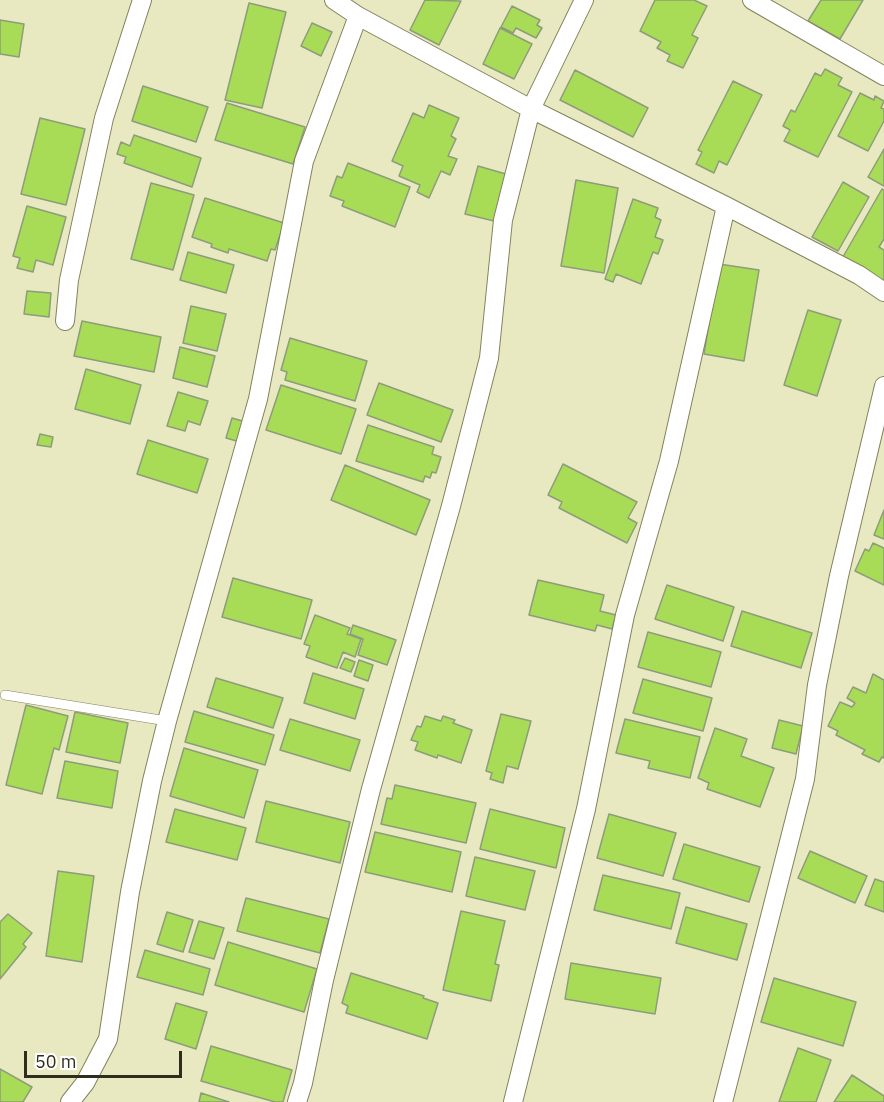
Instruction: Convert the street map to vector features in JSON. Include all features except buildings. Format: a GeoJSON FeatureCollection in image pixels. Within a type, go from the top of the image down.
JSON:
{"type":"FeatureCollection","features":[{"type":"Feature","properties":{"kind":"street"},"geometry":{"type":"LineString","coordinates":[[65,321],[69,280],[104,118],[142,0]]}},
{"type":"Feature","properties":{"kind":"street"},"geometry":{"type":"LineString","coordinates":[[334,0],[358,16],[531,109],[726,206],[859,275],[884,292]]}},
{"type":"Feature","properties":{"kind":"street"},"geometry":{"type":"LineString","coordinates":[[297,1102],[371,789],[451,506],[489,358],[503,220],[531,109],[584,0]]}},
{"type":"Feature","properties":{"kind":"street"},"geometry":{"type":"LineString","coordinates":[[752,0],[884,76]]}},
{"type":"Feature","properties":{"kind":"street"},"geometry":{"type":"LineString","coordinates":[[70,1102],[85,1083],[108,1039],[130,892],[166,721],[258,399],[304,161],[358,16]]}},
{"type":"Feature","properties":{"kind":"street"},"geometry":{"type":"LineString","coordinates":[[513,1102],[586,809],[626,615],[669,461],[726,206]]}},
{"type":"Feature","properties":{"kind":"street"},"geometry":{"type":"LineString","coordinates":[[723,1102],[805,779],[817,685],[884,386]]}},
{"type":"Feature","properties":{"kind":"lane"},"geometry":{"type":"LineString","coordinates":[[5,694],[166,721]]}}]}
